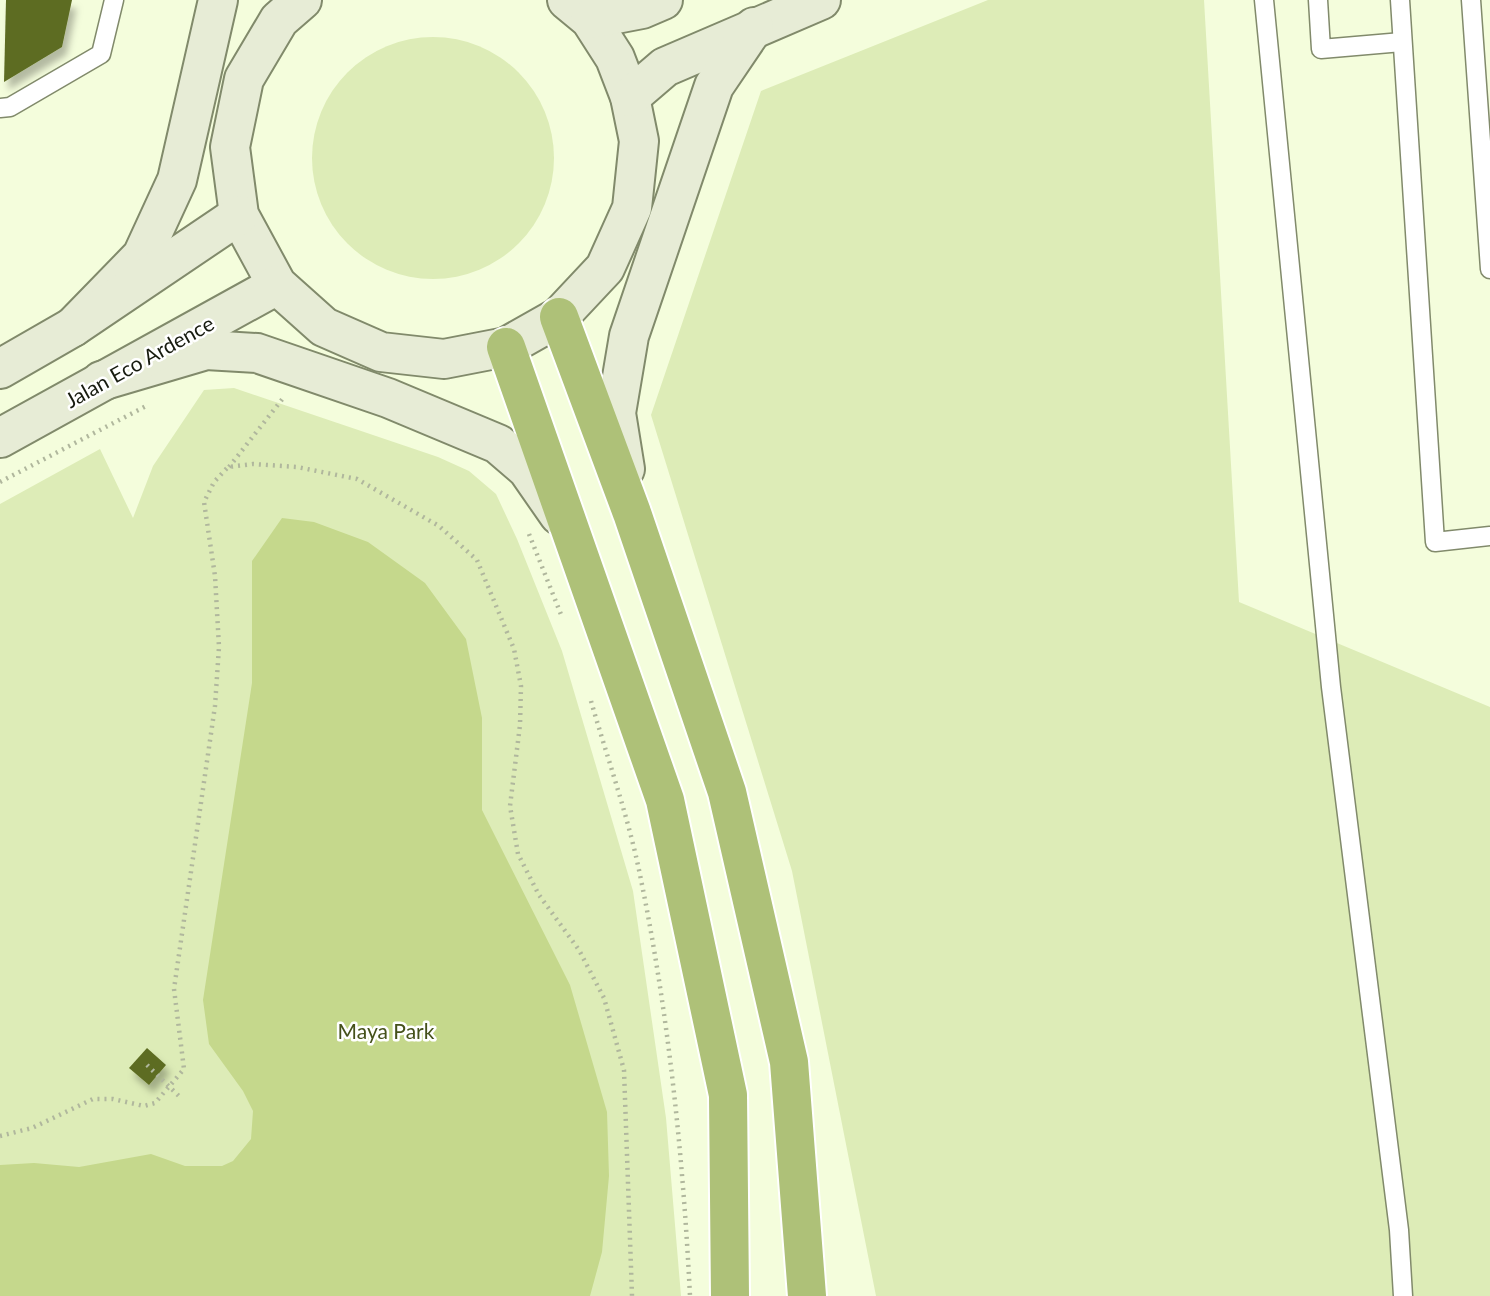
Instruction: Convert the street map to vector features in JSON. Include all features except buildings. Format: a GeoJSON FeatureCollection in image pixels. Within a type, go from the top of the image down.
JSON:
{"type":"FeatureCollection","features":[{"type":"Feature","properties":{"kind":"highway"},"geometry":{"type":"LineString","coordinates":[[559,317],[632,513],[727,793],[789,1062],[807,1296]]}},
{"type":"Feature","properties":{"kind":"highway"},"geometry":{"type":"LineString","coordinates":[[506,347],[665,800],[728,1095],[749,1296]]}},
{"type":"Feature","properties":{"kind":"highway"},"geometry":{"type":"LineString","coordinates":[[728,1095],[730,1296]]}},
{"type":"Feature","properties":{"kind":"highway"},"geometry":{"type":"LineString","coordinates":[[792,1101],[822,1296]]}},
{"type":"Feature","properties":{"kind":"street"},"geometry":{"type":"LineString","coordinates":[[74,327],[142,256],[177,180],[218,0]]}},
{"type":"Feature","properties":{"kind":"street"},"geometry":{"type":"LineString","coordinates":[[302,0],[279,20],[244,79],[230,146],[239,215],[277,285],[324,327],[381,352],[444,359],[506,347],[559,317],[605,268],[632,208],[639,141],[630,97],[615,58],[578,9]]}},
{"type":"Feature","properties":{"kind":"street"},"geometry":{"type":"LineString","coordinates":[[578,9],[642,9],[663,0]]}},
{"type":"Feature","properties":{"kind":"street"},"geometry":{"type":"LineString","coordinates":[[630,97],[665,67],[821,0]]}},
{"type":"Feature","properties":{"kind":"street"},"geometry":{"type":"LineString","coordinates":[[632,513],[616,412],[629,336],[713,86],[754,27]]}},
{"type":"Feature","properties":{"kind":"street"},"geometry":{"type":"LineString","coordinates":[[0,369],[74,327],[239,215]]}},
{"type":"Feature","properties":{"kind":"street","name":"Jalan Eco Ardence"},"geometry":{"type":"LineString","coordinates":[[0,438],[277,285]]}},
{"type":"Feature","properties":{"kind":"street"},"geometry":{"type":"LineString","coordinates":[[74,327],[101,381],[206,350],[257,353],[388,398],[498,444],[527,469],[574,537]]}},
{"type":"Feature","properties":{"kind":"lane"},"geometry":{"type":"LineString","coordinates":[[0,108],[10,107],[101,54],[114,0]]}},
{"type":"Feature","properties":{"kind":"lane"},"geometry":{"type":"LineString","coordinates":[[1264,0],[1331,687],[1399,1230],[1403,1296]]}},
{"type":"Feature","properties":{"kind":"lane"},"geometry":{"type":"LineString","coordinates":[[1318,0],[1321,49],[1402,42]]}},
{"type":"Feature","properties":{"kind":"lane"},"geometry":{"type":"LineString","coordinates":[[1400,0],[1435,542],[1490,536]]}},
{"type":"Feature","properties":{"kind":"lane"},"geometry":{"type":"LineString","coordinates":[[1471,0],[1490,269]]}},
{"type":"Feature","properties":{"kind":"path"},"geometry":{"type":"LineString","coordinates":[[0,1136],[32,1128],[93,1099],[113,1099],[144,1106],[155,1103],[184,1069],[174,989],[215,706],[219,647],[215,576],[204,502],[214,482],[289,391],[299,368]]}},
{"type":"Feature","properties":{"kind":"path"},"geometry":{"type":"LineString","coordinates":[[0,482],[158,400]]}},
{"type":"Feature","properties":{"kind":"path"},"geometry":{"type":"LineString","coordinates":[[228,467],[253,464],[297,467],[357,479],[439,526],[477,560],[514,649],[521,686],[520,724],[510,806],[518,854],[539,895],[579,950],[604,998],[624,1070],[632,1296]]}},
{"type":"Feature","properties":{"kind":"path"},"geometry":{"type":"LineString","coordinates":[[528,531],[564,622]]}},
{"type":"Feature","properties":{"kind":"path"},"geometry":{"type":"LineString","coordinates":[[587,687],[638,868],[660,995],[680,1156],[690,1296]]}},
{"type":"Feature","properties":{"kind":"path"},"geometry":{"type":"LineString","coordinates":[[147,1065],[182,1099]]}},
{"type":"Feature","properties":{"kind":"green space"},"geometry":{"type":"Polygon","coordinates":[[[988,0],[1204,0],[1239,602],[1490,707],[1490,1296],[876,1296],[792,871],[651,415],[761,91],[988,0]]]}},
{"type":"Feature","properties":{"kind":"green space"},"geometry":{"type":"Polygon","coordinates":[[[433,37],[457,40],[490,52],[510,65],[526,81],[539,101],[548,123],[554,158],[551,182],[539,215],[526,235],[510,251],[490,264],[468,273],[433,279],[409,276],[376,264],[356,251],[340,235],[327,215],[318,193],[312,158],[315,134],[327,101],[340,81],[356,65],[376,52],[398,43],[433,37]]]}},
{"type":"Feature","properties":{"kind":"green space","name":"Maya Park"},"geometry":{"type":"Polygon","coordinates":[[[234,388],[438,457],[469,471],[496,494],[562,651],[633,891],[666,1118],[681,1296],[0,1296],[0,504],[100,449],[133,518],[153,466],[204,390],[234,388]]]}},
{"type":"Feature","properties":{"kind":"shaded area"},"geometry":{"type":"Polygon","coordinates":[[[282,518],[314,522],[368,542],[425,583],[466,639],[482,718],[482,810],[570,985],[607,1112],[609,1176],[602,1252],[590,1296],[0,1296],[0,1165],[34,1163],[79,1167],[151,1154],[185,1166],[222,1166],[233,1161],[251,1139],[253,1111],[243,1091],[209,1044],[203,1000],[252,683],[252,561],[282,518]]]}}]}
